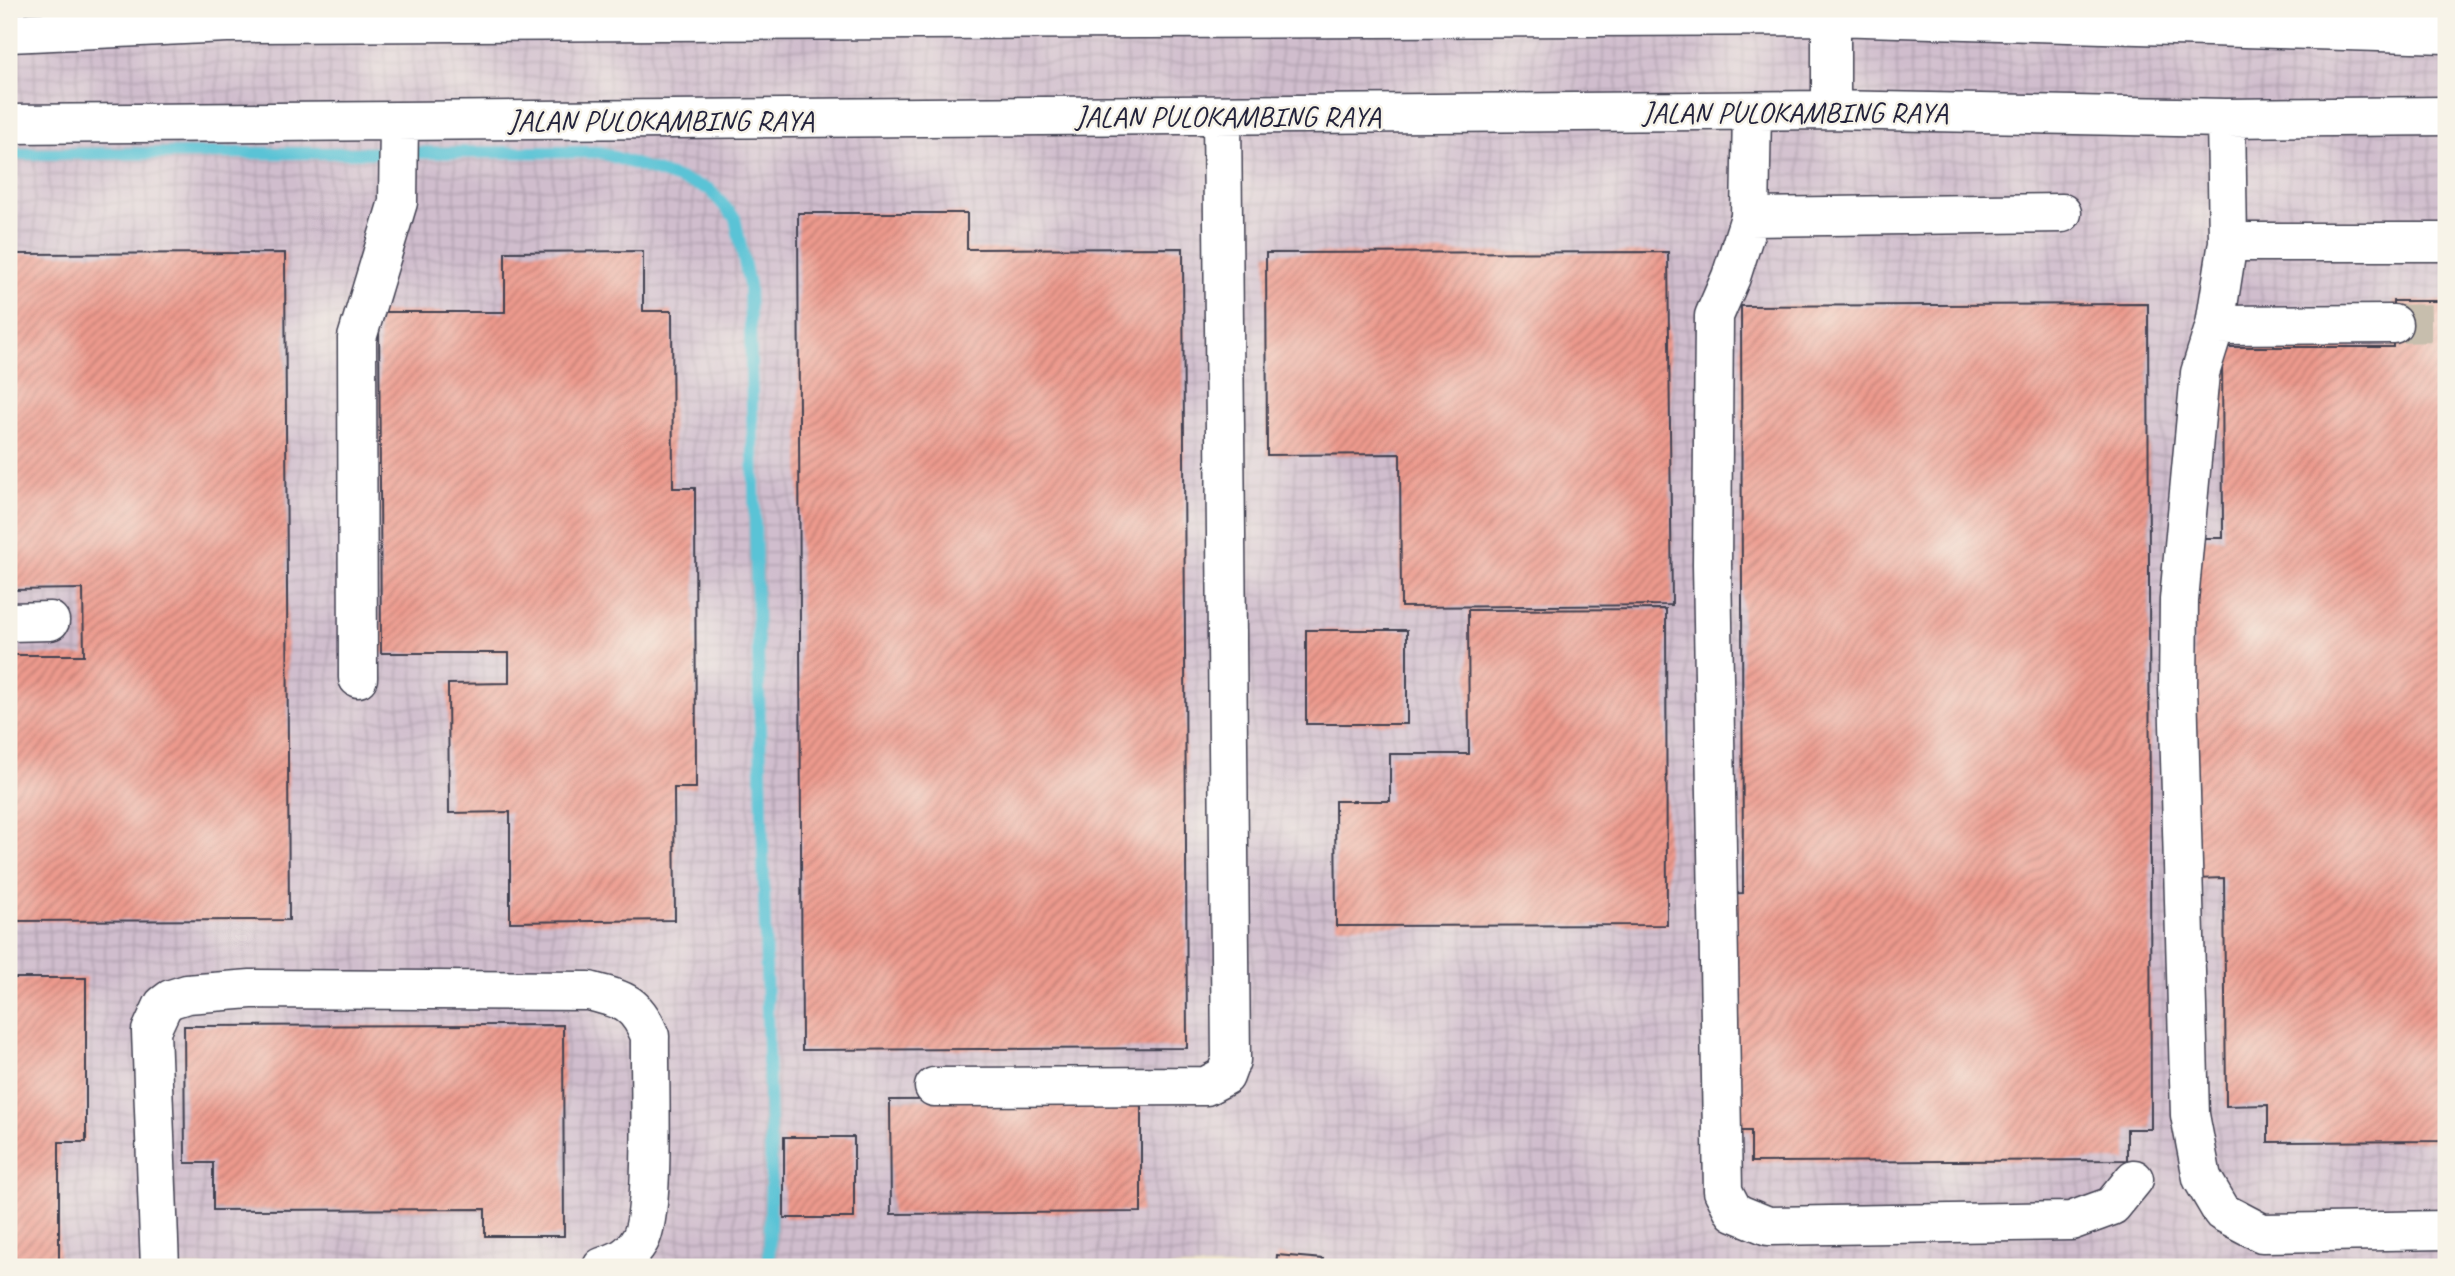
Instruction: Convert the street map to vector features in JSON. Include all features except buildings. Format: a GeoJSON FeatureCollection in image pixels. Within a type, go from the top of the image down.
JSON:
{"type":"FeatureCollection","features":[{"type":"Feature","properties":{"kind":"street"},"geometry":{"type":"LineString","coordinates":[[1831,12],[1831,110]]}},
{"type":"Feature","properties":{"kind":"street"},"geometry":{"type":"LineString","coordinates":[[9,33],[227,16],[1831,12],[2446,34]]}},
{"type":"Feature","properties":{"kind":"street","name":"JALAN PULOKAMBING RAYA"},"geometry":{"type":"LineString","coordinates":[[9,124],[399,146],[1222,116],[1831,110],[2226,118],[2446,116]]}},
{"type":"Feature","properties":{"kind":"street"},"geometry":{"type":"LineString","coordinates":[[1752,111],[1749,217],[1714,316],[1712,565],[1723,1191],[1734,1212],[1768,1226],[1980,1224],[2071,1221],[2112,1206],[2134,1179]]}},
{"type":"Feature","properties":{"kind":"street"},"geometry":{"type":"LineString","coordinates":[[934,1087],[1206,1086],[1225,1076],[1231,1060],[1222,116]]}},
{"type":"Feature","properties":{"kind":"street"},"geometry":{"type":"LineString","coordinates":[[2226,118],[2228,242],[2215,325],[2198,387],[2186,497],[2178,650],[2190,1115],[2202,1178],[2221,1212],[2262,1233],[2446,1230]]}},
{"type":"Feature","properties":{"kind":"street"},"geometry":{"type":"LineString","coordinates":[[358,678],[357,338],[398,202],[399,146]]}},
{"type":"Feature","properties":{"kind":"street"},"geometry":{"type":"LineString","coordinates":[[1749,217],[2062,213]]}},
{"type":"Feature","properties":{"kind":"street"},"geometry":{"type":"LineString","coordinates":[[2228,242],[2446,242]]}},
{"type":"Feature","properties":{"kind":"street"},"geometry":{"type":"LineString","coordinates":[[2215,325],[2393,324]]}},
{"type":"Feature","properties":{"kind":"street"},"geometry":{"type":"LineString","coordinates":[[9,622],[50,621]]}},
{"type":"Feature","properties":{"kind":"street"},"geometry":{"type":"LineString","coordinates":[[160,1267],[152,1031],[163,1005],[171,999],[187,994],[251,989],[589,991],[615,998],[640,1012],[650,1036],[648,1206],[641,1238],[634,1248],[626,1258],[602,1267]]}},
{"type":"Feature","properties":{"kind":"shaded area"},"geometry":{"type":"Polygon","coordinates":[[[9,9],[2446,9],[2446,1267],[9,1267],[9,9]]]}},
{"type":"Feature","properties":{"kind":"waterway"},"geometry":{"type":"LineString","coordinates":[[9,154],[599,152],[709,189],[735,218],[749,285],[771,1173],[769,1267]]}},
{"type":"Feature","properties":{"kind":"tunnel"},"geometry":{"type":"LineString","coordinates":[[2393,324],[2446,323]]}}]}
